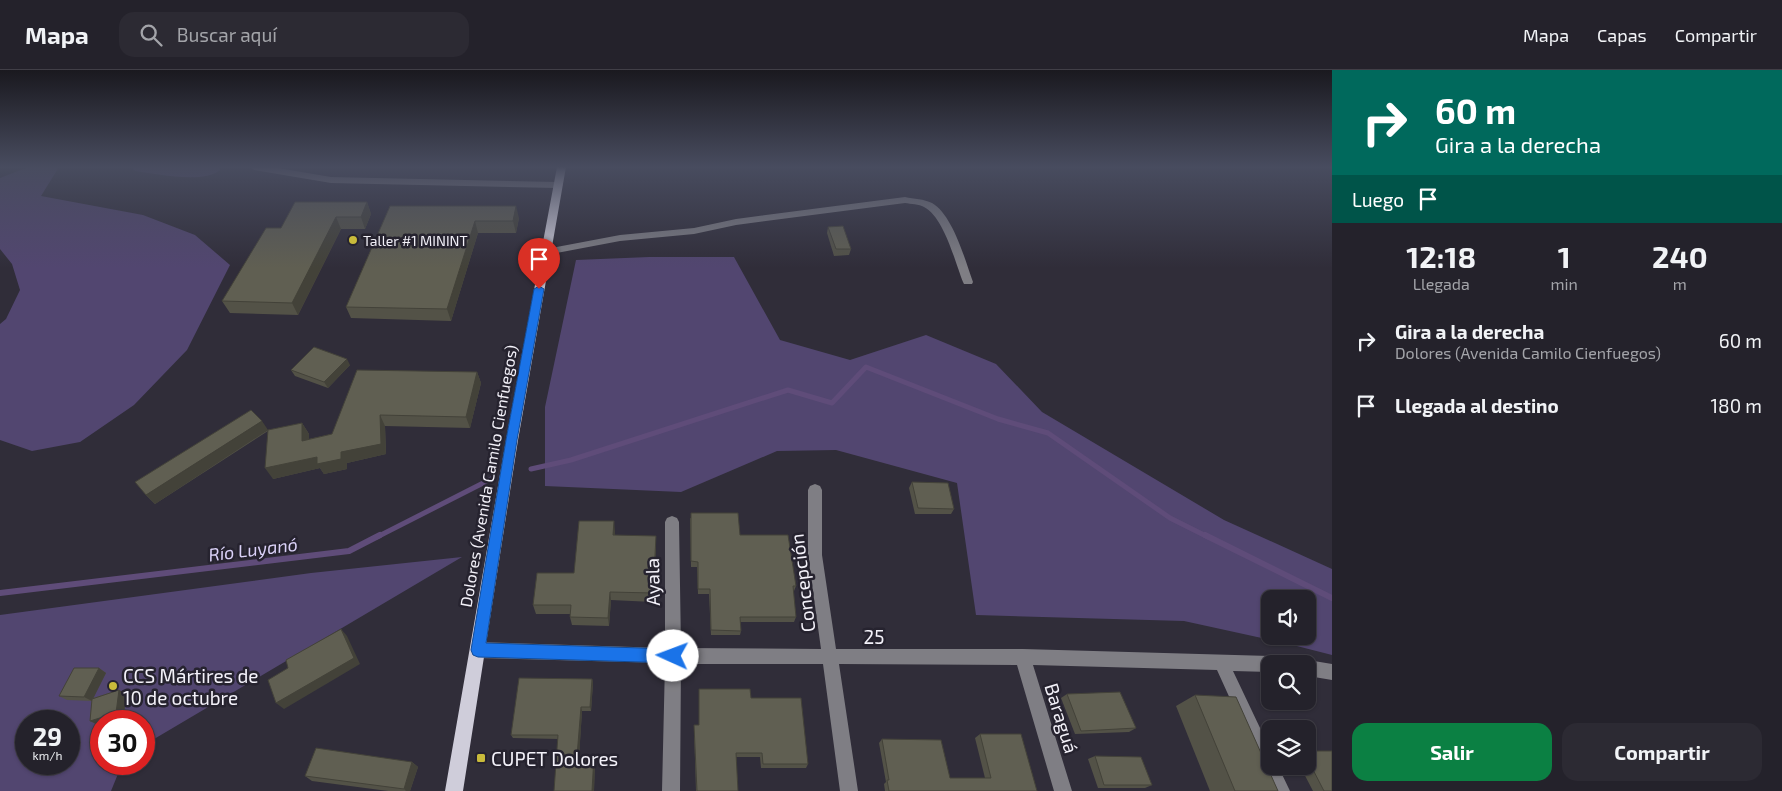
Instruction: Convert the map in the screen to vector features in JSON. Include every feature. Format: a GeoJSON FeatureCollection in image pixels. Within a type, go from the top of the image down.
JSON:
{"type":"FeatureCollection","features":[{"type":"Feature","properties":{"kind":"main road","name":"Dolores (Avenida Camilo Cienfuegos)"},"geometry":{"type":"LineString","coordinates":[[454,791],[512,440],[555,201]]}},
{"type":"Feature","properties":{"kind":"street"},"geometry":{"type":"LineString","coordinates":[[546,252],[620,238],[694,231],[736,222],[899,201]]}},
{"type":"Feature","properties":{"kind":"street"},"geometry":{"type":"LineString","coordinates":[[908,201],[928,204],[937,212],[944,223],[968,282]]}},
{"type":"Feature","properties":{"kind":"street","name":"Concepción"},"geometry":{"type":"LineString","coordinates":[[815,490],[815,555],[831,655],[849,791]]}},
{"type":"Feature","properties":{"kind":"street","name":"Ayala"},"geometry":{"type":"LineString","coordinates":[[671,791],[672,522]]}},
{"type":"Feature","properties":{"kind":"street","name":"25"},"geometry":{"type":"LineString","coordinates":[[478,650],[673,656],[1023,657],[1261,664]]}},
{"type":"Feature","properties":{"kind":"street","name":"Baraguá"},"geometry":{"type":"LineString","coordinates":[[1023,657],[1063,791]]}},
{"type":"Feature","properties":{"kind":"street"},"geometry":{"type":"LineString","coordinates":[[1221,662],[1281,791]]}},
{"type":"Feature","properties":{"kind":"street"},"geometry":{"type":"LineString","coordinates":[[1316,669],[1332,672]]}},
{"type":"Feature","properties":{"kind":"shaded area"},"geometry":{"type":"Polygon","coordinates":[[[0,201],[66,201],[143,215],[195,235],[230,265],[187,350],[134,405],[80,442],[32,451],[0,440],[0,324],[6,319],[20,290],[12,264],[0,249],[0,201]]]}},
{"type":"Feature","properties":{"kind":"shaded area"},"geometry":{"type":"Polygon","coordinates":[[[649,257],[734,257],[780,340],[850,360],[926,335],[996,364],[1042,412],[1224,520],[1332,569],[1332,655],[1293,645],[1316,645],[1316,590],[1261,590],[1261,638],[1184,621],[976,615],[957,483],[836,450],[777,451],[681,492],[545,486],[545,407],[576,260],[649,257]]]}},
{"type":"Feature","properties":{"kind":"shaded area"},"geometry":{"type":"Polygon","coordinates":[[[462,557],[155,738],[155,710],[90,710],[90,775],[118,775],[111,791],[0,791],[0,615],[311,573],[462,557]]]}},
{"type":"Feature","properties":{"kind":"building"},"geometry":{"type":"Polygon","coordinates":[[[295,202],[367,202],[361,217],[336,217],[292,303],[222,301],[266,228],[281,228],[295,202]]]}},
{"type":"Feature","properties":{"kind":"building"},"geometry":{"type":"Polygon","coordinates":[[[390,206],[516,206],[513,221],[475,221],[447,309],[346,307],[390,206]]]}},
{"type":"Feature","properties":{"kind":"building"},"geometry":{"type":"Polygon","coordinates":[[[843,226],[851,249],[836,249],[828,227],[843,226]]]}},
{"type":"Feature","properties":{"kind":"building"},"geometry":{"type":"Polygon","coordinates":[[[314,347],[347,359],[324,382],[291,370],[314,347]]]}},
{"type":"Feature","properties":{"kind":"building"},"geometry":{"type":"Polygon","coordinates":[[[357,370],[477,372],[466,417],[380,415],[381,444],[341,452],[341,459],[317,464],[317,457],[265,468],[268,430],[302,423],[302,441],[332,434],[357,370]]]}},
{"type":"Feature","properties":{"kind":"building"},"geometry":{"type":"Polygon","coordinates":[[[251,410],[262,421],[146,495],[135,482],[251,410]]]}},
{"type":"Feature","properties":{"kind":"building"},"geometry":{"type":"Polygon","coordinates":[[[912,482],[948,483],[954,509],[918,508],[912,482]]]}},
{"type":"Feature","properties":{"kind":"building"},"geometry":{"type":"Polygon","coordinates":[[[691,513],[738,513],[740,535],[788,535],[796,586],[793,586],[796,617],[740,617],[741,631],[711,630],[710,589],[698,589],[698,562],[691,561],[691,513]]]}},
{"type":"Feature","properties":{"kind":"building"},"geometry":{"type":"Polygon","coordinates":[[[579,521],[614,521],[613,535],[656,536],[653,593],[610,592],[608,618],[570,617],[571,605],[533,605],[537,573],[574,573],[579,521]]]}},
{"type":"Feature","properties":{"kind":"building"},"geometry":{"type":"Polygon","coordinates":[[[341,629],[354,658],[276,703],[268,680],[288,668],[286,660],[341,629]]]}},
{"type":"Feature","properties":{"kind":"building"},"geometry":{"type":"Polygon","coordinates":[[[74,668],[99,668],[84,697],[59,696],[74,668]]]}},
{"type":"Feature","properties":{"kind":"building"},"geometry":{"type":"Polygon","coordinates":[[[519,678],[592,679],[590,707],[581,707],[577,756],[594,756],[592,791],[554,791],[558,735],[511,735],[519,678]]]}},
{"type":"Feature","properties":{"kind":"building"},"geometry":{"type":"Polygon","coordinates":[[[699,689],[750,689],[751,698],[801,698],[808,764],[763,764],[762,753],[736,753],[738,791],[697,791],[694,725],[699,725],[699,689]]]}},
{"type":"Feature","properties":{"kind":"building"},"geometry":{"type":"Polygon","coordinates":[[[119,690],[116,710],[91,710],[92,699],[119,690]]]}},
{"type":"Feature","properties":{"kind":"building"},"geometry":{"type":"Polygon","coordinates":[[[1120,692],[1136,728],[1081,731],[1067,694],[1120,692]]]}},
{"type":"Feature","properties":{"kind":"building"},"geometry":{"type":"Polygon","coordinates":[[[1195,695],[1236,697],[1261,753],[1261,775],[1271,775],[1278,791],[1235,791],[1195,695]]]}},
{"type":"Feature","properties":{"kind":"building"},"geometry":{"type":"Polygon","coordinates":[[[980,734],[1021,734],[1037,791],[889,791],[882,739],[941,740],[950,778],[991,778],[980,734]]]}},
{"type":"Feature","properties":{"kind":"building"},"geometry":{"type":"Polygon","coordinates":[[[316,748],[412,762],[404,789],[305,776],[316,748]]]}},
{"type":"Feature","properties":{"kind":"building"},"geometry":{"type":"Polygon","coordinates":[[[1316,751],[1332,751],[1332,791],[1324,791],[1316,775],[1316,751]]]}},
{"type":"Feature","properties":{"kind":"building"},"geometry":{"type":"Polygon","coordinates":[[[1095,756],[1141,757],[1152,785],[1104,785],[1095,756]]]}},
{"type":"Feature","properties":{"kind":"waterway"},"geometry":{"type":"LineString","coordinates":[[531,469],[571,460],[788,390],[832,403],[866,367],[998,419],[1048,433],[1170,518],[1208,537]]}},
{"type":"Feature","properties":{"kind":"waterway","name":"Río Luyanó"},"geometry":{"type":"LineString","coordinates":[[377,537],[493,478]]}},
{"type":"Feature","properties":{"kind":"waterway","name":"Río Luyanó"},"geometry":{"type":"LineString","coordinates":[[0,593],[349,551],[380,535]]}},
{"type":"Feature","properties":{"kind":"waterway"},"geometry":{"type":"LineString","coordinates":[[1205,535],[1332,598]]}},
{"type":"Feature","properties":{"kind":"place","name":"Taller #1 MININT"},"geometry":{"type":"Point","coordinates":[353,240]}},
{"type":"Feature","properties":{"kind":"place","name":"CCS Mártires de 10 de octubre"},"geometry":{"type":"Point","coordinates":[113,686]}},
{"type":"Feature","properties":{"kind":"place","name":"CUPET Dolores"},"geometry":{"type":"Point","coordinates":[481,758]}},
{"type":"Feature","properties":{"kind":"route"},"geometry":{"type":"LineString","coordinates":[[539,289],[478,650],[673,656]]}}]}
